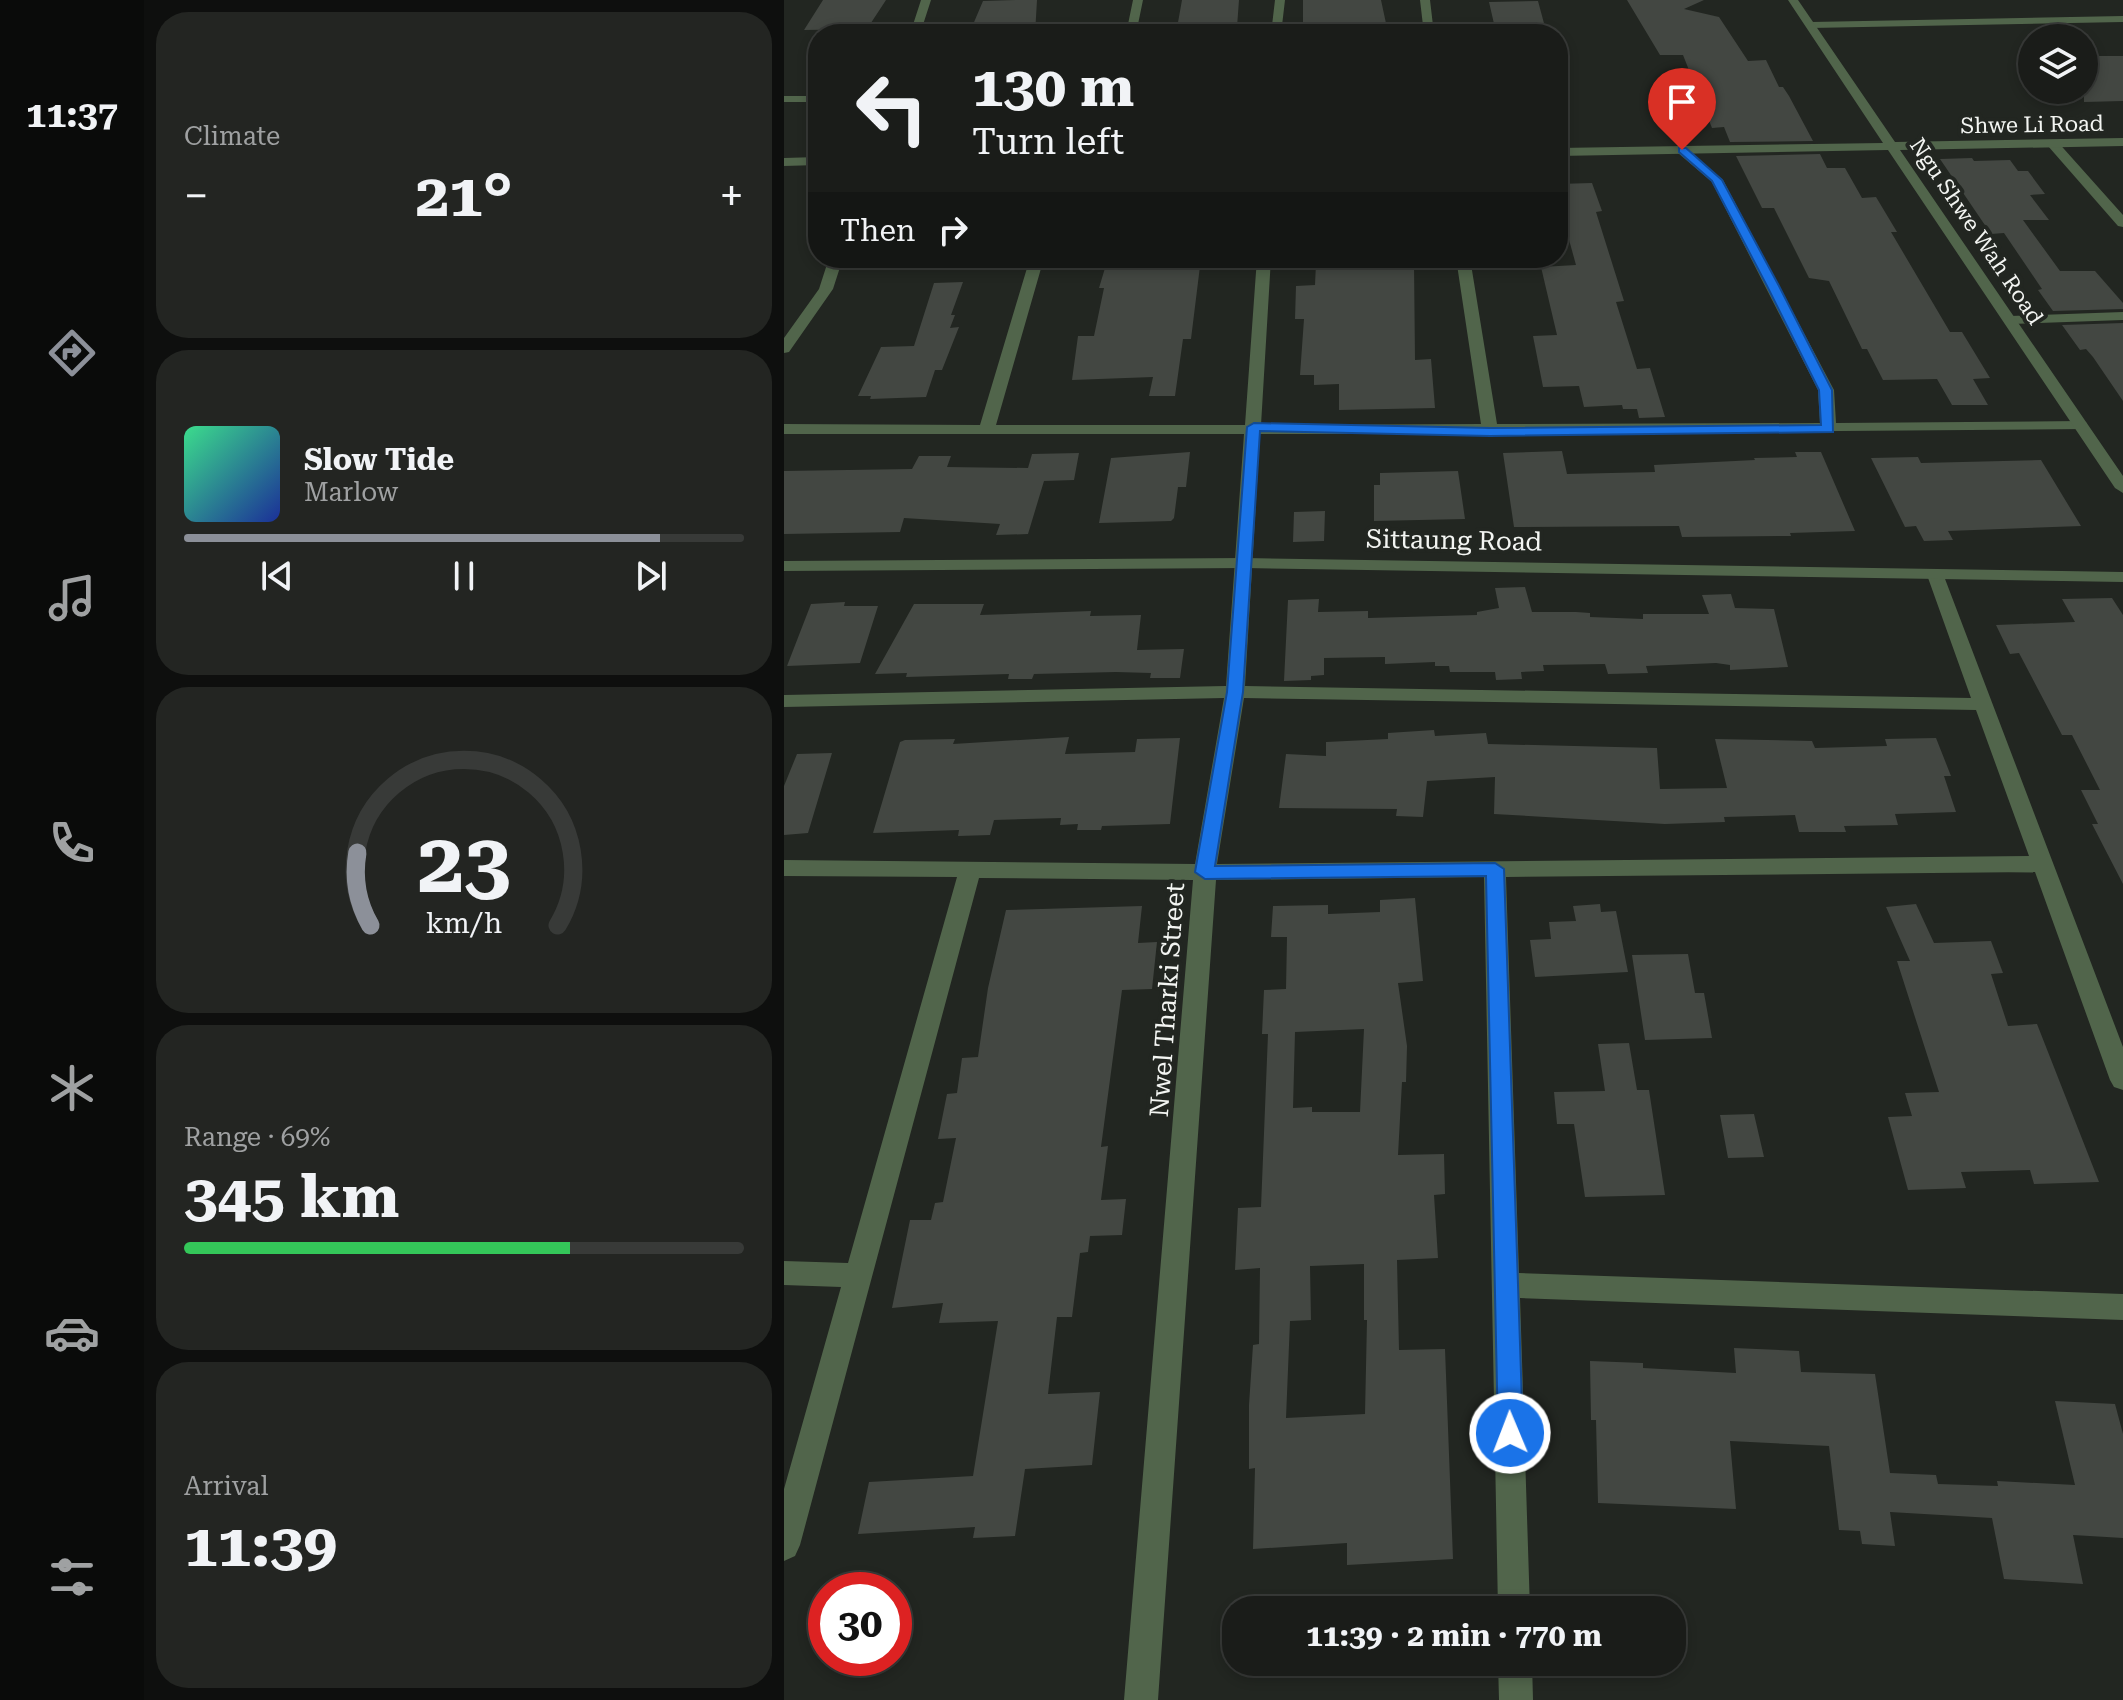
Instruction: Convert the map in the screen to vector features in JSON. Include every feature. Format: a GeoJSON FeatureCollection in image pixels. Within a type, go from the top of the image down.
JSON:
{"type":"FeatureCollection","features":[{"type":"Feature","properties":{"kind":"street"},"geometry":{"type":"LineString","coordinates":[[918,24],[926,0]]}},
{"type":"Feature","properties":{"kind":"street"},"geometry":{"type":"LineString","coordinates":[[1133,24],[1138,0]]}},
{"type":"Feature","properties":{"kind":"street"},"geometry":{"type":"LineString","coordinates":[[1277,24],[1280,0]]}},
{"type":"Feature","properties":{"kind":"street"},"geometry":{"type":"LineString","coordinates":[[1425,0],[1428,24]]}},
{"type":"Feature","properties":{"kind":"street","name":"Ngu Shwe Wah Road"},"geometry":{"type":"LineString","coordinates":[[1793,0],[2123,488]]}},
{"type":"Feature","properties":{"kind":"street"},"geometry":{"type":"LineString","coordinates":[[1811,25],[2123,19]]}},
{"type":"Feature","properties":{"kind":"street"},"geometry":{"type":"LineString","coordinates":[[784,99],[808,99]]}},
{"type":"Feature","properties":{"kind":"street","name":"Shwe Li Road"},"geometry":{"type":"LineString","coordinates":[[1568,152],[2123,142]]}},
{"type":"Feature","properties":{"kind":"street"},"geometry":{"type":"LineString","coordinates":[[2052,143],[2123,223]]}},
{"type":"Feature","properties":{"kind":"street"},"geometry":{"type":"LineString","coordinates":[[1682,150],[1717,180],[1773,286],[1826,390],[1828,429]]}},
{"type":"Feature","properties":{"kind":"street"},"geometry":{"type":"LineString","coordinates":[[784,162],[808,161]]}},
{"type":"Feature","properties":{"kind":"street"},"geometry":{"type":"LineString","coordinates":[[784,349],[826,289],[833,268]]}},
{"type":"Feature","properties":{"kind":"street"},"geometry":{"type":"LineString","coordinates":[[986,430],[1034,268]]}},
{"type":"Feature","properties":{"kind":"street","name":"Nwel Tharki Street"},"geometry":{"type":"LineString","coordinates":[[1141,1700],[1205,872],[1235,692],[1263,268]]}},
{"type":"Feature","properties":{"kind":"street"},"geometry":{"type":"LineString","coordinates":[[1465,268],[1490,432]]}},
{"type":"Feature","properties":{"kind":"street"},"geometry":{"type":"LineString","coordinates":[[2010,320],[2123,316]]}},
{"type":"Feature","properties":{"kind":"street"},"geometry":{"type":"LineString","coordinates":[[784,429],[1254,427],[1490,432],[2081,426]]}},
{"type":"Feature","properties":{"kind":"street","name":"Sittaung Road"},"geometry":{"type":"LineString","coordinates":[[784,566],[1245,563],[2123,577]]}},
{"type":"Feature","properties":{"kind":"street"},"geometry":{"type":"LineString","coordinates":[[1936,575],[2123,1080]]}},
{"type":"Feature","properties":{"kind":"street"},"geometry":{"type":"LineString","coordinates":[[784,701],[1235,692],[1984,704]]}},
{"type":"Feature","properties":{"kind":"street"},"geometry":{"type":"LineString","coordinates":[[784,868],[1205,872],[2043,864]]}},
{"type":"Feature","properties":{"kind":"street"},"geometry":{"type":"LineString","coordinates":[[1495,869],[1514,1596]]}},
{"type":"Feature","properties":{"kind":"street"},"geometry":{"type":"LineString","coordinates":[[784,1545],[970,870]]}},
{"type":"Feature","properties":{"kind":"street"},"geometry":{"type":"LineString","coordinates":[[784,1273],[859,1275]]}},
{"type":"Feature","properties":{"kind":"street"},"geometry":{"type":"LineString","coordinates":[[1507,1285],[2123,1307]]}},
{"type":"Feature","properties":{"kind":"street"},"geometry":{"type":"LineString","coordinates":[[1515,1676],[1516,1700]]}},
{"type":"Feature","properties":{"kind":"building"},"geometry":{"type":"Polygon","coordinates":[[[823,0],[886,0],[870,24],[808,24],[808,30],[804,30],[823,0]]]}},
{"type":"Feature","properties":{"kind":"building"},"geometry":{"type":"Polygon","coordinates":[[[1037,0],[1036,24],[973,24],[983,1],[1037,0]]]}},
{"type":"Feature","properties":{"kind":"building"},"geometry":{"type":"Polygon","coordinates":[[[1182,0],[1239,0],[1237,24],[1178,24],[1182,0]]]}},
{"type":"Feature","properties":{"kind":"building"},"geometry":{"type":"Polygon","coordinates":[[[1303,0],[1381,0],[1386,24],[1303,24],[1303,0]]]}},
{"type":"Feature","properties":{"kind":"building"},"geometry":{"type":"Polygon","coordinates":[[[1627,0],[1704,0],[1684,9],[1719,17],[1748,61],[1766,60],[1813,141],[1730,142],[1724,127],[1712,128],[1683,55],[1660,55],[1627,0]]]}},
{"type":"Feature","properties":{"kind":"building"},"geometry":{"type":"Polygon","coordinates":[[[1538,1],[1544,24],[1494,24],[1489,2],[1538,1]]]}},
{"type":"Feature","properties":{"kind":"building"},"geometry":{"type":"Polygon","coordinates":[[[2098,56],[2123,56],[2123,101],[2098,102],[2098,56]]]}},
{"type":"Feature","properties":{"kind":"building"},"geometry":{"type":"Polygon","coordinates":[[[1820,154],[1827,168],[1845,168],[1862,198],[1876,197],[1897,232],[1891,232],[1950,332],[1962,332],[1990,378],[1973,379],[1988,405],[1952,405],[1937,379],[1883,380],[1867,349],[1862,349],[1829,281],[1809,278],[1774,208],[1762,208],[1736,156],[1820,154]]]}},
{"type":"Feature","properties":{"kind":"building"},"geometry":{"type":"Polygon","coordinates":[[[1972,158],[1974,161],[2010,160],[2018,171],[2028,171],[2045,194],[2030,195],[2049,220],[2023,220],[2060,271],[2095,271],[2123,303],[2123,309],[2053,311],[2004,233],[1991,234],[1940,159],[1972,158]]]}},
{"type":"Feature","properties":{"kind":"building"},"geometry":{"type":"Polygon","coordinates":[[[1592,183],[1602,211],[1596,212],[1624,301],[1616,302],[1637,369],[1650,368],[1665,417],[1639,418],[1637,409],[1623,409],[1622,405],[1584,407],[1579,386],[1543,387],[1533,336],[1557,335],[1541,268],[1576,265],[1568,236],[1568,184],[1592,183]]]}},
{"type":"Feature","properties":{"kind":"building"},"geometry":{"type":"Polygon","coordinates":[[[1105,268],[1200,268],[1191,339],[1183,339],[1175,396],[1149,396],[1153,377],[1072,380],[1078,336],[1094,336],[1104,288],[1099,288],[1105,268]]]}},
{"type":"Feature","properties":{"kind":"building"},"geometry":{"type":"Polygon","coordinates":[[[1316,268],[1414,268],[1415,360],[1431,359],[1435,408],[1339,410],[1339,384],[1314,385],[1314,375],[1300,375],[1304,319],[1295,319],[1296,286],[1315,285],[1316,268]]]}},
{"type":"Feature","properties":{"kind":"building"},"geometry":{"type":"Polygon","coordinates":[[[963,282],[951,315],[955,315],[950,328],[959,327],[942,370],[935,370],[926,397],[870,399],[871,396],[858,396],[881,347],[914,346],[934,283],[963,282]]]}},
{"type":"Feature","properties":{"kind":"building"},"geometry":{"type":"Polygon","coordinates":[[[2123,323],[2123,401],[2093,357],[2086,349],[2080,350],[2062,325],[2123,323]]]}},
{"type":"Feature","properties":{"kind":"building"},"geometry":{"type":"Polygon","coordinates":[[[1562,451],[1567,474],[1655,472],[1654,465],[1797,457],[1795,452],[1821,452],[1855,531],[1790,533],[1791,536],[1682,537],[1679,526],[1514,527],[1503,453],[1562,451]]]}},
{"type":"Feature","properties":{"kind":"building"},"geometry":{"type":"Polygon","coordinates":[[[1190,452],[1186,487],[1178,487],[1171,521],[1099,523],[1111,458],[1190,452]]]}},
{"type":"Feature","properties":{"kind":"building"},"geometry":{"type":"Polygon","coordinates":[[[1079,453],[1074,480],[1044,481],[1028,534],[996,535],[1000,524],[904,518],[900,532],[784,534],[784,471],[912,469],[919,456],[951,456],[947,467],[1028,468],[1032,454],[1079,453]]]}},
{"type":"Feature","properties":{"kind":"building"},"geometry":{"type":"Polygon","coordinates":[[[1918,457],[1921,463],[2041,460],[2081,526],[1948,531],[1953,540],[1924,541],[1916,526],[1905,527],[1871,458],[1918,457]]]}},
{"type":"Feature","properties":{"kind":"building"},"geometry":{"type":"Polygon","coordinates":[[[1458,471],[1465,519],[1374,521],[1374,485],[1380,485],[1380,473],[1458,471]]]}},
{"type":"Feature","properties":{"kind":"building"},"geometry":{"type":"Polygon","coordinates":[[[1325,511],[1324,541],[1293,542],[1294,512],[1325,511]]]}},
{"type":"Feature","properties":{"kind":"building"},"geometry":{"type":"Polygon","coordinates":[[[1525,587],[1532,612],[1576,612],[1590,613],[1590,617],[1643,619],[1643,614],[1709,614],[1702,595],[1731,594],[1735,608],[1774,609],[1788,667],[1730,670],[1730,665],[1716,663],[1646,666],[1648,673],[1608,674],[1605,664],[1543,665],[1544,671],[1521,672],[1522,679],[1496,680],[1495,672],[1450,672],[1449,666],[1435,666],[1435,662],[1385,664],[1385,657],[1324,658],[1324,675],[1311,676],[1311,680],[1284,681],[1288,600],[1319,599],[1318,612],[1368,611],[1368,618],[1477,615],[1477,612],[1499,608],[1495,588],[1525,587]]]}},
{"type":"Feature","properties":{"kind":"building"},"geometry":{"type":"Polygon","coordinates":[[[2112,598],[2123,615],[2123,884],[2092,824],[2098,824],[2081,790],[2100,790],[2072,735],[2062,735],[2019,653],[2010,654],[1996,625],[2075,622],[2062,599],[2112,598]]]}},
{"type":"Feature","properties":{"kind":"building"},"geometry":{"type":"Polygon","coordinates":[[[845,602],[844,606],[878,606],[860,663],[787,666],[811,604],[845,602]]]}},
{"type":"Feature","properties":{"kind":"building"},"geometry":{"type":"Polygon","coordinates":[[[914,604],[984,604],[980,615],[1091,611],[1090,616],[1141,615],[1137,650],[1184,649],[1180,678],[1150,678],[1151,673],[1116,672],[1034,674],[1032,679],[1008,679],[1009,674],[906,677],[907,673],[875,674],[914,604]]]}},
{"type":"Feature","properties":{"kind":"building"},"geometry":{"type":"Polygon","coordinates":[[[1434,730],[1435,736],[1486,733],[1488,744],[1657,748],[1660,789],[1727,788],[1715,739],[1812,741],[1815,748],[1887,746],[1885,739],[1936,738],[1951,776],[1944,776],[1956,812],[1895,814],[1898,825],[1844,826],[1846,832],[1799,832],[1795,815],[1724,817],[1725,822],[1665,824],[1494,814],[1495,777],[1427,781],[1423,817],[1396,816],[1397,809],[1279,808],[1286,754],[1326,756],[1326,742],[1388,739],[1388,733],[1434,730]]]}},
{"type":"Feature","properties":{"kind":"building"},"geometry":{"type":"Polygon","coordinates":[[[1069,737],[1065,754],[1135,752],[1137,739],[1180,738],[1170,824],[1077,830],[1078,824],[1060,825],[1061,818],[994,820],[990,835],[958,836],[959,830],[873,833],[900,742],[955,739],[953,744],[1069,737]]]}},
{"type":"Feature","properties":{"kind":"building"},"geometry":{"type":"Polygon","coordinates":[[[832,753],[808,833],[784,835],[784,786],[797,754],[832,753]]]}},
{"type":"Feature","properties":{"kind":"building"},"geometry":{"type":"Polygon","coordinates":[[[1415,898],[1423,981],[1398,983],[1407,1046],[1398,1155],[1444,1154],[1445,1194],[1434,1195],[1438,1258],[1397,1260],[1399,1350],[1445,1349],[1453,1559],[1347,1565],[1347,1543],[1253,1549],[1255,1468],[1249,1469],[1249,1405],[1253,1345],[1259,1344],[1260,1268],[1235,1270],[1238,1208],[1261,1207],[1268,1034],[1262,1034],[1264,990],[1286,989],[1287,937],[1271,937],[1273,906],[1328,905],[1328,914],[1380,912],[1380,900],[1415,898]],[[1364,1029],[1295,1032],[1293,1108],[1312,1107],[1312,1112],[1360,1112],[1364,1029]],[[1364,1264],[1310,1266],[1311,1320],[1290,1321],[1286,1418],[1365,1414],[1367,1320],[1364,1320],[1364,1264]]]}},
{"type":"Feature","properties":{"kind":"building"},"geometry":{"type":"Polygon","coordinates":[[[1600,904],[1601,912],[1616,911],[1628,972],[1535,977],[1530,940],[1551,939],[1549,922],[1576,921],[1573,906],[1600,904]]]}},
{"type":"Feature","properties":{"kind":"building"},"geometry":{"type":"Polygon","coordinates":[[[1916,904],[1934,943],[1991,941],[2003,973],[1991,974],[2008,1026],[2037,1024],[2099,1182],[2034,1184],[2030,1170],[1961,1172],[1966,1188],[1908,1190],[1888,1117],[1912,1116],[1905,1093],[1939,1092],[1897,961],[1910,961],[1886,907],[1916,904]]]}},
{"type":"Feature","properties":{"kind":"building"},"geometry":{"type":"Polygon","coordinates":[[[1142,906],[1138,943],[1157,942],[1152,989],[1122,990],[1101,1147],[1108,1146],[1101,1200],[1126,1199],[1122,1235],[1090,1236],[1088,1252],[1080,1253],[1072,1317],[1057,1317],[1048,1394],[1100,1392],[1092,1465],[1025,1469],[1015,1536],[973,1538],[975,1527],[858,1534],[869,1482],[973,1476],[998,1321],[939,1323],[943,1303],[892,1308],[910,1220],[931,1220],[935,1203],[943,1202],[956,1138],[938,1139],[947,1094],[957,1093],[962,1058],[978,1057],[988,988],[1006,910],[1142,906]]]}},
{"type":"Feature","properties":{"kind":"building"},"geometry":{"type":"Polygon","coordinates":[[[1688,954],[1695,993],[1704,993],[1712,1038],[1645,1040],[1632,955],[1688,954]]]}},
{"type":"Feature","properties":{"kind":"building"},"geometry":{"type":"Polygon","coordinates":[[[1629,1043],[1637,1090],[1649,1090],[1665,1195],[1585,1197],[1574,1124],[1557,1124],[1554,1092],[1605,1091],[1598,1044],[1629,1043]]]}},
{"type":"Feature","properties":{"kind":"building"},"geometry":{"type":"Polygon","coordinates":[[[1754,1114],[1764,1157],[1728,1158],[1720,1115],[1754,1114]]]}},
{"type":"Feature","properties":{"kind":"building"},"geometry":{"type":"Polygon","coordinates":[[[1734,1348],[1799,1351],[1801,1372],[1875,1374],[1890,1473],[1936,1475],[1938,1484],[1998,1486],[1997,1481],[2075,1485],[2055,1401],[2115,1404],[2123,1434],[2123,1538],[2073,1535],[2083,1584],[2004,1579],[1992,1518],[1890,1512],[1895,1546],[1862,1544],[1860,1531],[1839,1530],[1829,1446],[1730,1441],[1736,1509],[1598,1503],[1596,1420],[1591,1420],[1590,1361],[1643,1363],[1643,1368],[1736,1373],[1734,1348]]]}},
{"type":"Feature","properties":{"kind":"route"},"geometry":{"type":"LineString","coordinates":[[1510,1433],[1495,869],[1205,872],[1235,692],[1254,427],[1490,432],[1828,429],[1826,390],[1773,286],[1717,180],[1682,150]]}}]}
